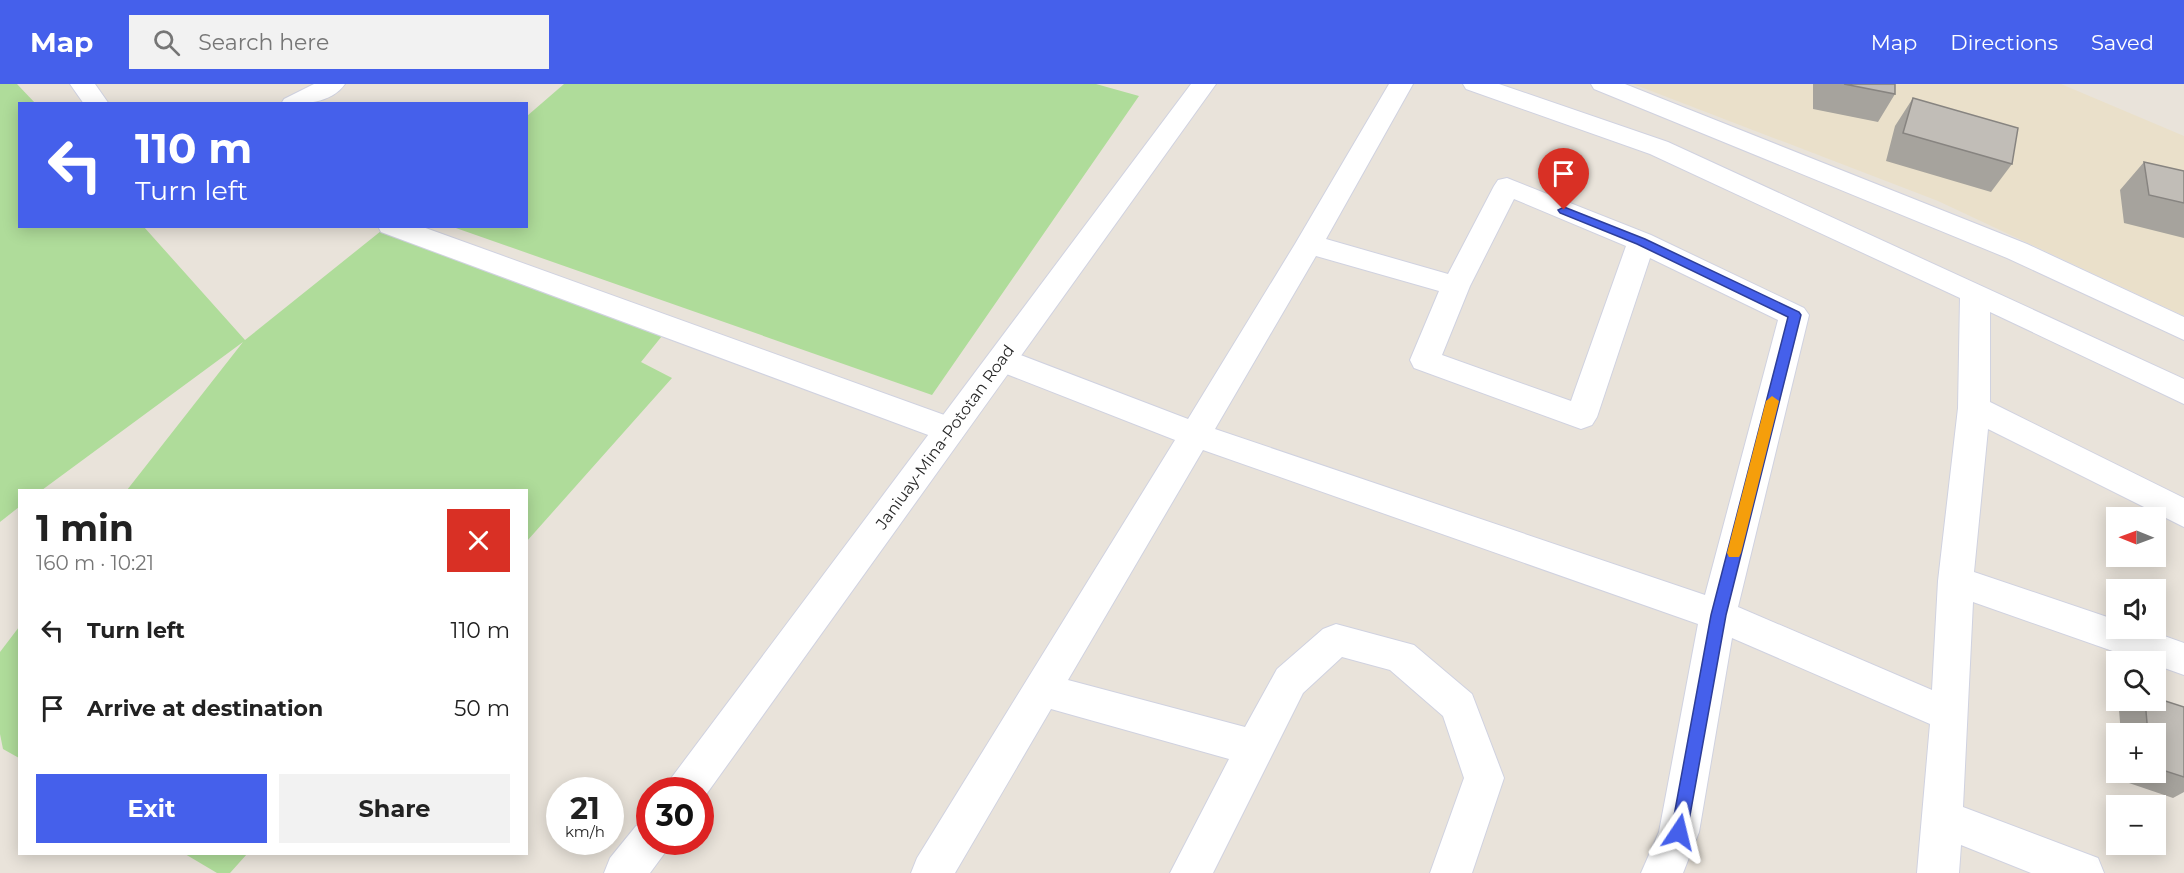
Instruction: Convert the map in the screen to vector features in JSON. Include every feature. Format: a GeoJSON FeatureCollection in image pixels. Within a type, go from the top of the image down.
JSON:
{"type":"FeatureCollection","features":[{"type":"Feature","properties":{"kind":"street"},"geometry":{"type":"LineString","coordinates":[[82,84],[96,102]]}},
{"type":"Feature","properties":{"kind":"street"},"geometry":{"type":"LineString","coordinates":[[297,102],[333,84]]}},
{"type":"Feature","properties":{"kind":"street","name":"Janiuay-Mina-Pototan Road"},"geometry":{"type":"LineString","coordinates":[[696,777],[1204,84]]}},
{"type":"Feature","properties":{"kind":"street"},"geometry":{"type":"LineString","coordinates":[[932,873],[1309,244],[1401,84]]}},
{"type":"Feature","properties":{"kind":"street"},"geometry":{"type":"LineString","coordinates":[[1475,84],[1659,148],[1975,292],[2184,392]]}},
{"type":"Feature","properties":{"kind":"street"},"geometry":{"type":"LineString","coordinates":[[1603,84],[2017,251],[2184,329]]}},
{"type":"Feature","properties":{"kind":"street"},"geometry":{"type":"LineString","coordinates":[[1641,242],[1581,417],[1425,360],[1456,286],[1507,186],[1641,242],[1794,315],[1718,615],[1679,832],[1662,873]]}},
{"type":"Feature","properties":{"kind":"street"},"geometry":{"type":"LineString","coordinates":[[396,228],[950,430]]}},
{"type":"Feature","properties":{"kind":"street"},"geometry":{"type":"LineString","coordinates":[[1309,244],[1456,286]]}},
{"type":"Feature","properties":{"kind":"street"},"geometry":{"type":"LineString","coordinates":[[1938,873],[1950,716],[1956,581],[1974,408],[1975,292]]}},
{"type":"Feature","properties":{"kind":"street"},"geometry":{"type":"LineString","coordinates":[[1002,360],[1194,434],[1718,615],[1950,716]]}},
{"type":"Feature","properties":{"kind":"street"},"geometry":{"type":"LineString","coordinates":[[1974,408],[2184,513]]}},
{"type":"Feature","properties":{"kind":"street"},"geometry":{"type":"LineString","coordinates":[[1956,581],[2184,659]]}},
{"type":"Feature","properties":{"kind":"street"},"geometry":{"type":"LineString","coordinates":[[1191,873],[1290,681],[1336,640],[1401,656],[1459,706],[1484,778],[1451,873]]}},
{"type":"Feature","properties":{"kind":"street"},"geometry":{"type":"LineString","coordinates":[[1041,689],[1255,748]]}},
{"type":"Feature","properties":{"kind":"street"},"geometry":{"type":"LineString","coordinates":[[1941,818],[2083,873]]}},
{"type":"Feature","properties":{"kind":"street"},"geometry":{"type":"LineString","coordinates":[[626,873],[639,855]]}},
{"type":"Feature","properties":{"kind":"shaded area"},"geometry":{"type":"Polygon","coordinates":[[[1633,84],[2061,84],[2184,136],[2184,316],[1938,201],[1633,84]]]}},
{"type":"Feature","properties":{"kind":"green space"},"geometry":{"type":"Polygon","coordinates":[[[0,84],[17,84],[34,102],[18,102],[18,228],[145,228],[245,340],[381,231],[662,336],[641,362],[672,378],[528,540],[528,489],[128,489],[243,342],[43,489],[18,489],[18,508],[0,522],[0,84]]]}},
{"type":"Feature","properties":{"kind":"green space"},"geometry":{"type":"Polygon","coordinates":[[[564,84],[1096,84],[1139,96],[932,395],[456,228],[528,228],[528,115],[564,84]]]}},
{"type":"Feature","properties":{"kind":"green space"},"geometry":{"type":"Polygon","coordinates":[[[18,628],[18,757],[3,749],[0,734],[0,652],[18,628]]]}},
{"type":"Feature","properties":{"kind":"green space"},"geometry":{"type":"Polygon","coordinates":[[[187,855],[246,855],[230,873],[217,873],[187,855]]]}},
{"type":"Feature","properties":{"kind":"building"},"geometry":{"type":"Polygon","coordinates":[[[1844,84],[1895,84],[1895,94],[1844,84]]]}},
{"type":"Feature","properties":{"kind":"building"},"geometry":{"type":"Polygon","coordinates":[[[1913,98],[2018,128],[2012,164],[1903,133],[1913,98]]]}},
{"type":"Feature","properties":{"kind":"building"},"geometry":{"type":"Polygon","coordinates":[[[2144,162],[2184,171],[2184,203],[2149,195],[2144,162]]]}},
{"type":"Feature","properties":{"kind":"building"},"geometry":{"type":"Polygon","coordinates":[[[2166,701],[2184,707],[2184,777],[2166,771],[2166,723],[2147,723],[2146,711],[2166,711],[2166,701]]]}},
{"type":"Feature","properties":{"kind":"slow traffic"},"geometry":{"type":"LineString","coordinates":[[1734,553],[1772,401]]}},
{"type":"Feature","properties":{"kind":"route"},"geometry":{"type":"LineString","coordinates":[[1564,210],[1641,242],[1794,315],[1718,615],[1679,832]]}}]}
